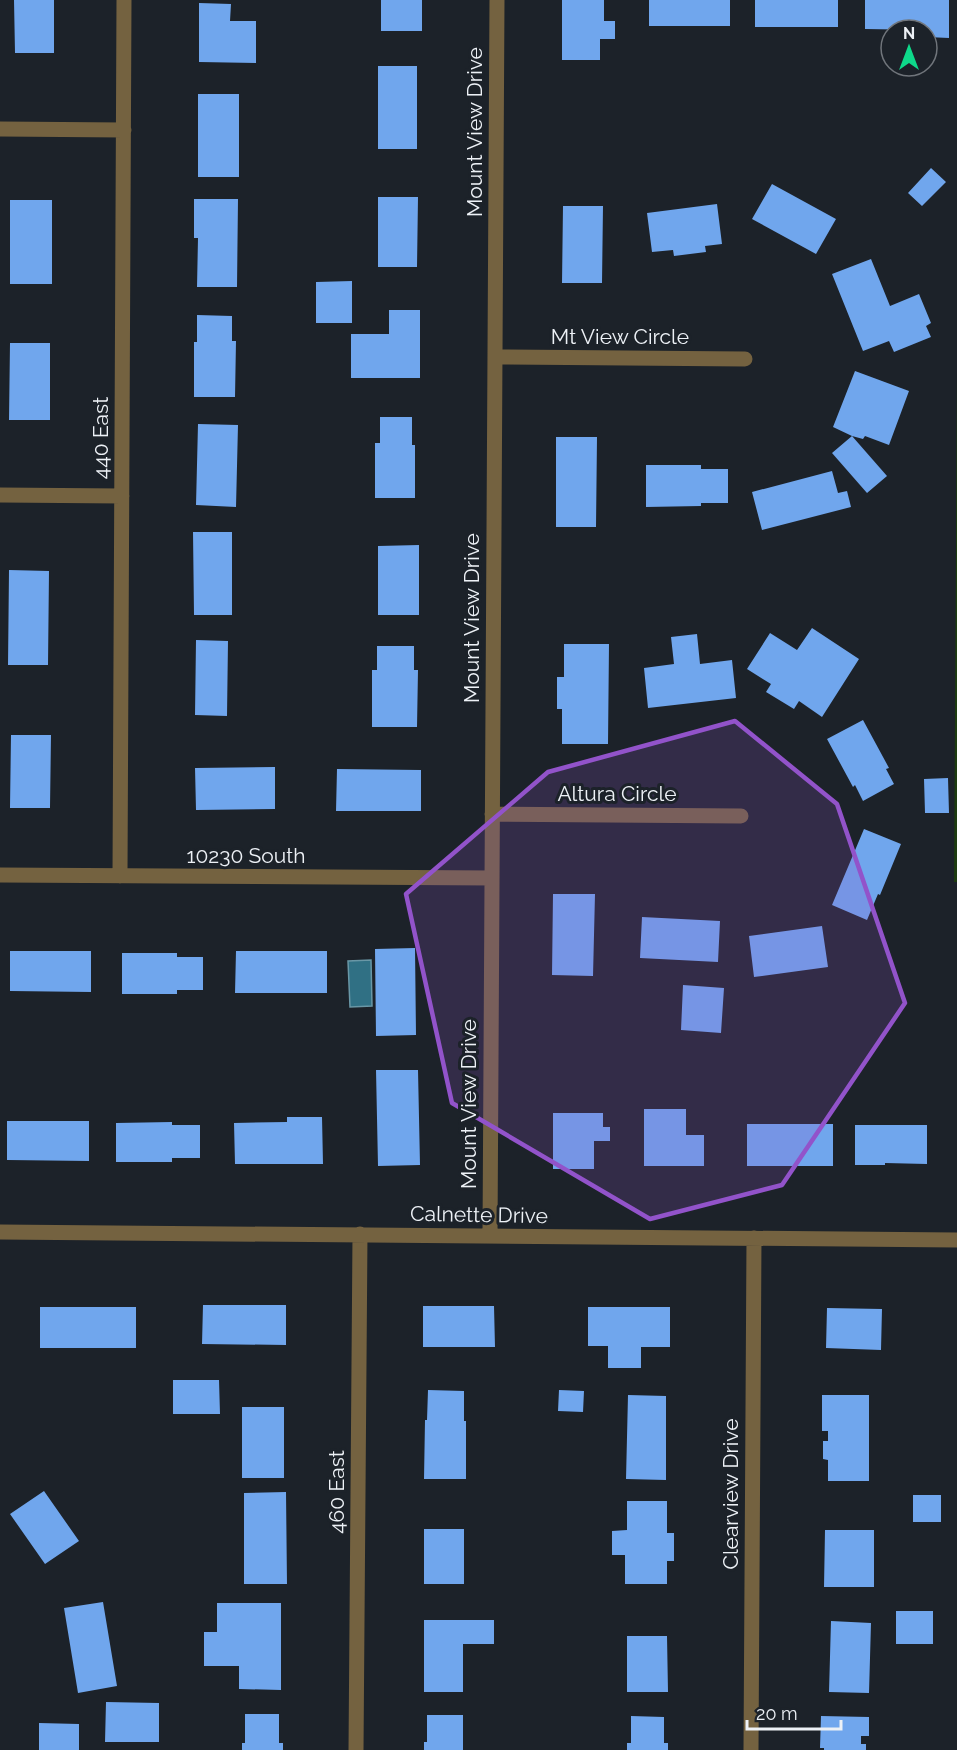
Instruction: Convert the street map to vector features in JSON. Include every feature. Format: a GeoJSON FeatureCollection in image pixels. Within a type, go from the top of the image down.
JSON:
{"type":"FeatureCollection","features":[{"type":"Feature","properties":{"kind":"street","name":"440 East"},"geometry":{"type":"LineString","coordinates":[[120,876],[124,0]]}},
{"type":"Feature","properties":{"kind":"street","name":"Mount View Drive"},"geometry":{"type":"LineString","coordinates":[[490,1236],[497,0]]}},
{"type":"Feature","properties":{"kind":"street"},"geometry":{"type":"LineString","coordinates":[[0,129],[124,130]]}},
{"type":"Feature","properties":{"kind":"street","name":"Mt View Circle"},"geometry":{"type":"LineString","coordinates":[[495,357],[745,359]]}},
{"type":"Feature","properties":{"kind":"street"},"geometry":{"type":"LineString","coordinates":[[0,495],[122,496]]}},
{"type":"Feature","properties":{"kind":"street","name":"Altura Circle"},"geometry":{"type":"LineString","coordinates":[[492,814],[741,816]]}},
{"type":"Feature","properties":{"kind":"street","name":"10230 South"},"geometry":{"type":"LineString","coordinates":[[0,875],[492,878]]}},
{"type":"Feature","properties":{"kind":"street","name":"Calnette Drive"},"geometry":{"type":"LineString","coordinates":[[0,1232],[957,1240]]}},
{"type":"Feature","properties":{"kind":"street","name":"460 East"},"geometry":{"type":"LineString","coordinates":[[356,1750],[360,1234]]}},
{"type":"Feature","properties":{"kind":"street","name":"Clearview Drive"},"geometry":{"type":"LineString","coordinates":[[751,1750],[754,1238]]}},
{"type":"Feature","properties":{"kind":"highlighted area"},"geometry":{"type":"Polygon","coordinates":[[[735,721],[837,804],[905,1003],[782,1185],[650,1219],[452,1103],[406,894],[548,772],[735,721]]]}},
{"type":"Feature","properties":{"kind":"green space"},"geometry":{"type":"Polygon","coordinates":[[[957,368],[957,882],[954,882],[957,368]]]}},
{"type":"Feature","properties":{"kind":"water"},"geometry":{"type":"Polygon","coordinates":[[[371,960],[372,1006],[350,1007],[348,961],[371,960]]]}},
{"type":"Feature","properties":{"kind":"building"},"geometry":{"type":"Polygon","coordinates":[[[14,0],[54,0],[54,53],[15,53],[14,0]]]}},
{"type":"Feature","properties":{"kind":"building"},"geometry":{"type":"Polygon","coordinates":[[[381,0],[422,0],[422,31],[381,31],[381,0]]]}},
{"type":"Feature","properties":{"kind":"building"},"geometry":{"type":"Polygon","coordinates":[[[562,0],[604,0],[604,21],[615,21],[615,39],[600,39],[600,60],[562,60],[562,0]]]}},
{"type":"Feature","properties":{"kind":"building"},"geometry":{"type":"Polygon","coordinates":[[[649,0],[730,0],[730,26],[649,26],[649,0]]]}},
{"type":"Feature","properties":{"kind":"building"},"geometry":{"type":"Polygon","coordinates":[[[755,0],[838,0],[838,27],[755,27],[755,0]]]}},
{"type":"Feature","properties":{"kind":"building"},"geometry":{"type":"Polygon","coordinates":[[[865,0],[949,0],[949,38],[939,38],[939,18],[879,18],[879,29],[865,29],[865,0]]]}},
{"type":"Feature","properties":{"kind":"building"},"geometry":{"type":"Polygon","coordinates":[[[199,3],[231,4],[230,21],[256,21],[256,63],[199,62],[199,3]]]}},
{"type":"Feature","properties":{"kind":"building"},"geometry":{"type":"Polygon","coordinates":[[[378,66],[417,66],[417,149],[378,149],[378,66]]]}},
{"type":"Feature","properties":{"kind":"building"},"geometry":{"type":"Polygon","coordinates":[[[198,94],[239,94],[239,177],[198,177],[198,94]]]}},
{"type":"Feature","properties":{"kind":"building"},"geometry":{"type":"Polygon","coordinates":[[[931,168],[946,182],[922,206],[908,193],[931,168]]]}},
{"type":"Feature","properties":{"kind":"building"},"geometry":{"type":"Polygon","coordinates":[[[772,184],[836,219],[816,254],[752,219],[772,184]]]}},
{"type":"Feature","properties":{"kind":"building"},"geometry":{"type":"Polygon","coordinates":[[[378,197],[418,197],[417,267],[378,267],[378,197]]]}},
{"type":"Feature","properties":{"kind":"building"},"geometry":{"type":"Polygon","coordinates":[[[194,199],[238,199],[237,287],[197,287],[198,238],[194,238],[194,199]]]}},
{"type":"Feature","properties":{"kind":"building"},"geometry":{"type":"Polygon","coordinates":[[[10,200],[52,200],[52,284],[10,284],[10,200]]]}},
{"type":"Feature","properties":{"kind":"building"},"geometry":{"type":"Polygon","coordinates":[[[717,204],[722,244],[705,246],[706,252],[674,256],[673,250],[652,252],[647,213],[717,204]]]}},
{"type":"Feature","properties":{"kind":"building"},"geometry":{"type":"Polygon","coordinates":[[[563,206],[603,206],[602,283],[562,283],[563,206]]]}},
{"type":"Feature","properties":{"kind":"building"},"geometry":{"type":"Polygon","coordinates":[[[871,259],[890,306],[919,294],[931,323],[926,326],[931,337],[894,352],[889,341],[863,351],[832,274],[871,259]]]}},
{"type":"Feature","properties":{"kind":"building"},"geometry":{"type":"Polygon","coordinates":[[[352,281],[352,323],[316,323],[316,282],[352,281]]]}},
{"type":"Feature","properties":{"kind":"building"},"geometry":{"type":"Polygon","coordinates":[[[389,310],[420,310],[420,378],[351,378],[351,334],[389,334],[389,310]]]}},
{"type":"Feature","properties":{"kind":"building"},"geometry":{"type":"Polygon","coordinates":[[[197,315],[232,316],[232,341],[236,341],[235,397],[194,397],[194,342],[197,342],[197,315]]]}},
{"type":"Feature","properties":{"kind":"building"},"geometry":{"type":"Polygon","coordinates":[[[10,343],[50,343],[50,420],[9,420],[10,343]]]}},
{"type":"Feature","properties":{"kind":"building"},"geometry":{"type":"Polygon","coordinates":[[[855,371],[909,391],[889,445],[865,436],[863,439],[852,436],[833,427],[855,371]]]}},
{"type":"Feature","properties":{"kind":"building"},"geometry":{"type":"Polygon","coordinates":[[[380,417],[412,417],[412,445],[415,445],[415,498],[375,498],[375,443],[380,443],[380,417]]]}},
{"type":"Feature","properties":{"kind":"building"},"geometry":{"type":"Polygon","coordinates":[[[198,424],[238,425],[236,507],[196,505],[198,424]]]}},
{"type":"Feature","properties":{"kind":"building"},"geometry":{"type":"Polygon","coordinates":[[[852,436],[887,476],[867,493],[832,453],[852,436]]]}},
{"type":"Feature","properties":{"kind":"building"},"geometry":{"type":"Polygon","coordinates":[[[556,437],[597,437],[596,527],[556,527],[556,437]]]}},
{"type":"Feature","properties":{"kind":"building"},"geometry":{"type":"Polygon","coordinates":[[[646,465],[701,465],[701,469],[728,469],[728,503],[646,507],[646,465]]]}},
{"type":"Feature","properties":{"kind":"building"},"geometry":{"type":"Polygon","coordinates":[[[832,471],[838,493],[847,491],[851,507],[762,530],[752,492],[832,471]]]}},
{"type":"Feature","properties":{"kind":"building"},"geometry":{"type":"Polygon","coordinates":[[[193,532],[232,532],[232,615],[194,615],[193,532]]]}},
{"type":"Feature","properties":{"kind":"building"},"geometry":{"type":"Polygon","coordinates":[[[419,545],[419,615],[378,615],[378,546],[419,545]]]}},
{"type":"Feature","properties":{"kind":"building"},"geometry":{"type":"Polygon","coordinates":[[[9,570],[49,571],[48,665],[8,665],[9,570]]]}},
{"type":"Feature","properties":{"kind":"building"},"geometry":{"type":"Polygon","coordinates":[[[812,628],[859,659],[822,717],[799,701],[794,709],[766,692],[771,684],[747,669],[770,633],[797,650],[812,628]]]}},
{"type":"Feature","properties":{"kind":"building"},"geometry":{"type":"Polygon","coordinates":[[[697,634],[700,664],[732,660],[736,698],[648,708],[644,668],[674,664],[671,637],[697,634]]]}},
{"type":"Feature","properties":{"kind":"building"},"geometry":{"type":"Polygon","coordinates":[[[196,640],[228,641],[227,716],[195,715],[196,640]]]}},
{"type":"Feature","properties":{"kind":"building"},"geometry":{"type":"Polygon","coordinates":[[[564,644],[609,644],[608,744],[562,744],[562,709],[557,709],[557,677],[564,677],[564,644]]]}},
{"type":"Feature","properties":{"kind":"building"},"geometry":{"type":"Polygon","coordinates":[[[377,646],[414,646],[414,670],[418,670],[417,727],[372,727],[372,670],[377,670],[377,646]]]}},
{"type":"Feature","properties":{"kind":"building"},"geometry":{"type":"Polygon","coordinates":[[[863,720],[889,768],[886,769],[894,784],[863,801],[827,739],[863,720]]]}},
{"type":"Feature","properties":{"kind":"building"},"geometry":{"type":"Polygon","coordinates":[[[11,735],[51,735],[50,808],[10,808],[11,735]]]}},
{"type":"Feature","properties":{"kind":"building"},"geometry":{"type":"Polygon","coordinates":[[[275,767],[275,809],[196,810],[195,768],[275,767]]]}},
{"type":"Feature","properties":{"kind":"building"},"geometry":{"type":"Polygon","coordinates":[[[337,769],[421,770],[421,811],[336,811],[337,769]]]}},
{"type":"Feature","properties":{"kind":"building"},"geometry":{"type":"Polygon","coordinates":[[[948,778],[949,813],[925,813],[924,779],[948,778]]]}},
{"type":"Feature","properties":{"kind":"building"},"geometry":{"type":"Polygon","coordinates":[[[864,829],[901,844],[867,920],[832,905],[864,829]]]}},
{"type":"Feature","properties":{"kind":"building"},"geometry":{"type":"Polygon","coordinates":[[[553,894],[595,894],[593,976],[552,975],[553,894]]]}},
{"type":"Feature","properties":{"kind":"building"},"geometry":{"type":"Polygon","coordinates":[[[642,917],[720,921],[718,962],[640,958],[642,917]]]}},
{"type":"Feature","properties":{"kind":"building"},"geometry":{"type":"Polygon","coordinates":[[[822,926],[828,967],[754,977],[749,936],[822,926]]]}},
{"type":"Feature","properties":{"kind":"building"},"geometry":{"type":"Polygon","coordinates":[[[415,948],[416,1035],[376,1036],[375,949],[415,948]]]}},
{"type":"Feature","properties":{"kind":"building"},"geometry":{"type":"Polygon","coordinates":[[[10,951],[91,951],[91,992],[10,991],[10,951]]]}},
{"type":"Feature","properties":{"kind":"building"},"geometry":{"type":"Polygon","coordinates":[[[236,951],[327,951],[327,993],[235,993],[236,951]]]}},
{"type":"Feature","properties":{"kind":"building"},"geometry":{"type":"Polygon","coordinates":[[[122,953],[177,953],[177,957],[203,957],[203,990],[177,990],[177,994],[122,994],[122,953]]]}},
{"type":"Feature","properties":{"kind":"building"},"geometry":{"type":"Polygon","coordinates":[[[683,985],[724,988],[721,1033],[681,1030],[683,985]]]}},
{"type":"Feature","properties":{"kind":"building"},"geometry":{"type":"Polygon","coordinates":[[[376,1070],[418,1070],[420,1165],[378,1166],[376,1070]]]}},
{"type":"Feature","properties":{"kind":"building"},"geometry":{"type":"Polygon","coordinates":[[[644,1109],[686,1109],[686,1135],[704,1135],[704,1166],[644,1166],[644,1109]]]}},
{"type":"Feature","properties":{"kind":"building"},"geometry":{"type":"Polygon","coordinates":[[[553,1113],[603,1113],[603,1127],[610,1127],[610,1141],[594,1141],[594,1169],[553,1169],[553,1113]]]}},
{"type":"Feature","properties":{"kind":"building"},"geometry":{"type":"Polygon","coordinates":[[[287,1117],[322,1117],[323,1164],[235,1164],[234,1123],[287,1122],[287,1117]]]}},
{"type":"Feature","properties":{"kind":"building"},"geometry":{"type":"Polygon","coordinates":[[[7,1121],[89,1121],[89,1161],[7,1160],[7,1121]]]}},
{"type":"Feature","properties":{"kind":"building"},"geometry":{"type":"Polygon","coordinates":[[[172,1122],[172,1125],[200,1125],[200,1158],[172,1158],[172,1162],[116,1162],[116,1123],[172,1122]]]}},
{"type":"Feature","properties":{"kind":"building"},"geometry":{"type":"Polygon","coordinates":[[[747,1124],[833,1124],[833,1166],[747,1166],[747,1124]]]}},
{"type":"Feature","properties":{"kind":"building"},"geometry":{"type":"Polygon","coordinates":[[[855,1125],[927,1125],[927,1164],[855,1165],[855,1125]]]}},
{"type":"Feature","properties":{"kind":"building"},"geometry":{"type":"Polygon","coordinates":[[[203,1305],[286,1305],[286,1345],[202,1344],[203,1305]]]}},
{"type":"Feature","properties":{"kind":"building"},"geometry":{"type":"Polygon","coordinates":[[[423,1306],[494,1306],[495,1347],[423,1347],[423,1306]]]}},
{"type":"Feature","properties":{"kind":"building"},"geometry":{"type":"Polygon","coordinates":[[[40,1307],[136,1307],[136,1348],[40,1348],[40,1307]]]}},
{"type":"Feature","properties":{"kind":"building"},"geometry":{"type":"Polygon","coordinates":[[[588,1307],[670,1307],[670,1347],[641,1347],[641,1368],[608,1368],[608,1346],[588,1346],[588,1307]]]}},
{"type":"Feature","properties":{"kind":"building"},"geometry":{"type":"Polygon","coordinates":[[[827,1308],[882,1309],[881,1350],[826,1348],[827,1308]]]}},
{"type":"Feature","properties":{"kind":"building"},"geometry":{"type":"Polygon","coordinates":[[[173,1380],[219,1380],[220,1414],[173,1414],[173,1380]]]}},
{"type":"Feature","properties":{"kind":"building"},"geometry":{"type":"Polygon","coordinates":[[[428,1390],[464,1391],[466,1479],[424,1479],[428,1390]]]}},
{"type":"Feature","properties":{"kind":"building"},"geometry":{"type":"Polygon","coordinates":[[[559,1390],[584,1391],[583,1412],[558,1411],[559,1390]]]}},
{"type":"Feature","properties":{"kind":"building"},"geometry":{"type":"Polygon","coordinates":[[[628,1395],[666,1396],[666,1480],[626,1479],[628,1395]]]}},
{"type":"Feature","properties":{"kind":"building"},"geometry":{"type":"Polygon","coordinates":[[[822,1395],[869,1395],[869,1481],[828,1481],[828,1460],[823,1459],[823,1441],[828,1441],[828,1431],[822,1431],[822,1395]]]}},
{"type":"Feature","properties":{"kind":"building"},"geometry":{"type":"Polygon","coordinates":[[[242,1407],[284,1407],[284,1478],[242,1478],[242,1407]]]}},
{"type":"Feature","properties":{"kind":"building"},"geometry":{"type":"Polygon","coordinates":[[[44,1491],[79,1541],[45,1564],[10,1514],[44,1491]]]}},
{"type":"Feature","properties":{"kind":"building"},"geometry":{"type":"Polygon","coordinates":[[[286,1492],[287,1584],[244,1584],[244,1493],[286,1492]]]}},
{"type":"Feature","properties":{"kind":"building"},"geometry":{"type":"Polygon","coordinates":[[[913,1495],[941,1495],[941,1522],[913,1522],[913,1495]]]}},
{"type":"Feature","properties":{"kind":"building"},"geometry":{"type":"Polygon","coordinates":[[[627,1501],[667,1501],[667,1533],[674,1533],[674,1561],[667,1561],[667,1584],[625,1584],[625,1555],[612,1555],[612,1531],[627,1530],[627,1501]]]}},
{"type":"Feature","properties":{"kind":"building"},"geometry":{"type":"Polygon","coordinates":[[[424,1529],[464,1529],[464,1584],[424,1584],[424,1529]]]}},
{"type":"Feature","properties":{"kind":"building"},"geometry":{"type":"Polygon","coordinates":[[[825,1530],[874,1530],[874,1587],[824,1587],[825,1530]]]}},
{"type":"Feature","properties":{"kind":"building"},"geometry":{"type":"Polygon","coordinates":[[[103,1602],[117,1686],[78,1693],[64,1608],[103,1602]]]}},
{"type":"Feature","properties":{"kind":"building"},"geometry":{"type":"Polygon","coordinates":[[[217,1603],[281,1603],[281,1690],[239,1689],[239,1666],[204,1666],[204,1632],[217,1632],[217,1603]]]}},
{"type":"Feature","properties":{"kind":"building"},"geometry":{"type":"Polygon","coordinates":[[[896,1611],[933,1611],[933,1644],[896,1644],[896,1611]]]}},
{"type":"Feature","properties":{"kind":"building"},"geometry":{"type":"Polygon","coordinates":[[[424,1620],[494,1620],[494,1644],[463,1644],[463,1692],[424,1692],[424,1620]]]}},
{"type":"Feature","properties":{"kind":"building"},"geometry":{"type":"Polygon","coordinates":[[[831,1621],[871,1623],[869,1693],[829,1692],[831,1621]]]}},
{"type":"Feature","properties":{"kind":"building"},"geometry":{"type":"Polygon","coordinates":[[[627,1636],[667,1636],[668,1692],[627,1692],[627,1636]]]}},
{"type":"Feature","properties":{"kind":"building"},"geometry":{"type":"Polygon","coordinates":[[[106,1702],[159,1703],[159,1742],[105,1742],[106,1702]]]}},
{"type":"Feature","properties":{"kind":"building"},"geometry":{"type":"Polygon","coordinates":[[[245,1714],[279,1714],[279,1743],[283,1743],[283,1750],[242,1750],[242,1743],[245,1743],[245,1714]]]}},
{"type":"Feature","properties":{"kind":"building"},"geometry":{"type":"Polygon","coordinates":[[[427,1715],[463,1715],[463,1750],[424,1750],[424,1742],[427,1742],[427,1715]]]}},
{"type":"Feature","properties":{"kind":"building"},"geometry":{"type":"Polygon","coordinates":[[[631,1716],[664,1717],[664,1743],[668,1743],[668,1750],[627,1750],[627,1743],[631,1743],[631,1716]]]}},
{"type":"Feature","properties":{"kind":"building"},"geometry":{"type":"Polygon","coordinates":[[[821,1716],[869,1717],[869,1736],[861,1736],[861,1744],[866,1744],[866,1750],[824,1750],[820,1748],[821,1716]]]}},
{"type":"Feature","properties":{"kind":"building"},"geometry":{"type":"Polygon","coordinates":[[[39,1723],[79,1724],[79,1750],[39,1750],[39,1723]]]}}]}
